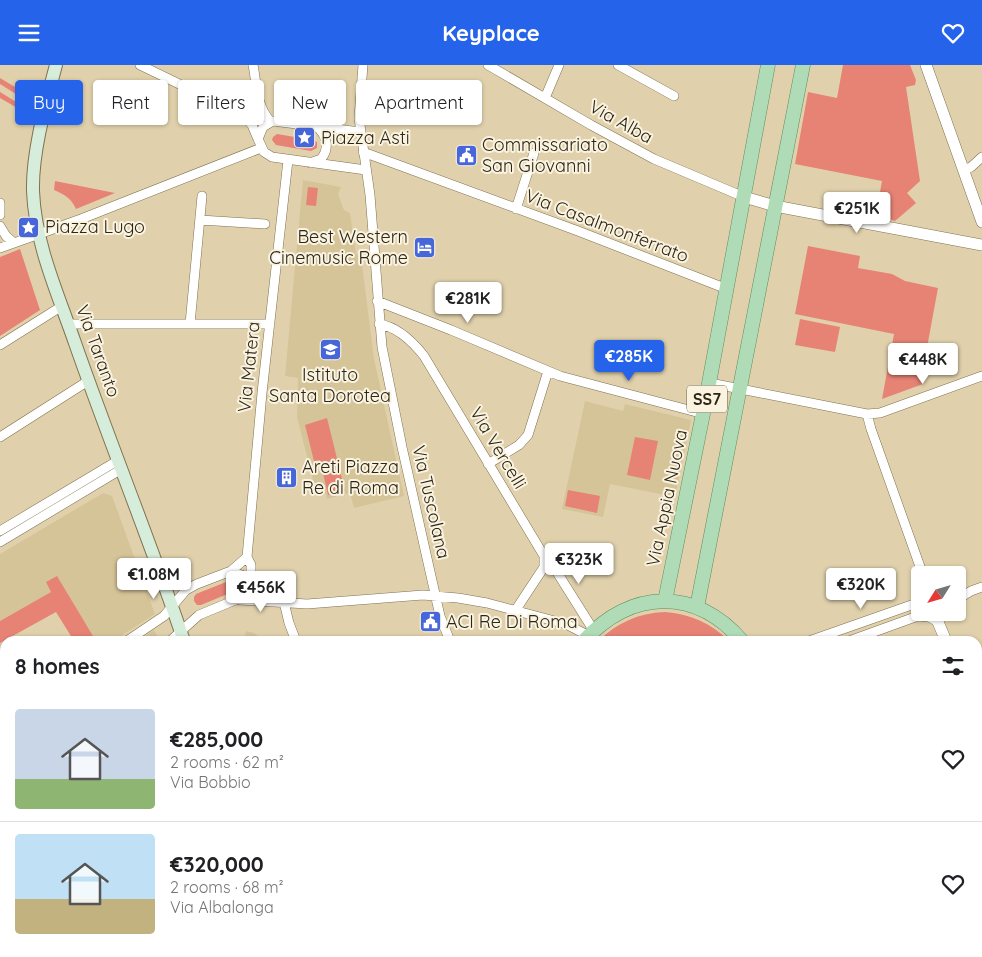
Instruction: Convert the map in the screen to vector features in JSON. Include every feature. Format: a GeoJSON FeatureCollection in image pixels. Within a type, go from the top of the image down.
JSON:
{"type":"FeatureCollection","features":[{"type":"Feature","properties":{"kind":"main road","name":"Via Taranto"},"geometry":{"type":"LineString","coordinates":[[56,65],[45,112],[34,175],[34,209],[39,235],[45,259],[88,381],[182,636]]}},
{"type":"Feature","properties":{"kind":"main road","name":"Via Appia Nuova"},"geometry":{"type":"LineString","coordinates":[[665,601],[710,383],[768,65]]}},
{"type":"Feature","properties":{"kind":"main road","name":"SS7"},"geometry":{"type":"LineString","coordinates":[[697,607],[802,65]]}},
{"type":"Feature","properties":{"kind":"main road"},"geometry":{"type":"LineString","coordinates":[[589,636],[612,617],[630,607],[646,602],[665,601],[685,603],[697,607],[720,619],[737,636]]}},
{"type":"Feature","properties":{"kind":"street"},"geometry":{"type":"LineString","coordinates":[[140,65],[243,115],[252,125],[260,144],[269,156],[366,170]]}},
{"type":"Feature","properties":{"kind":"street"},"geometry":{"type":"LineString","coordinates":[[253,65],[260,106],[270,121]]}},
{"type":"Feature","properties":{"kind":"street"},"geometry":{"type":"LineString","coordinates":[[363,65],[359,110],[360,132],[370,195],[377,301],[569,379],[704,414]]}},
{"type":"Feature","properties":{"kind":"street","name":"Via Alba"},"geometry":{"type":"LineString","coordinates":[[488,65],[654,159],[744,197]]}},
{"type":"Feature","properties":{"kind":"street"},"geometry":{"type":"LineString","coordinates":[[545,98],[559,65]]}},
{"type":"Feature","properties":{"kind":"street"},"geometry":{"type":"LineString","coordinates":[[618,65],[674,96]]}},
{"type":"Feature","properties":{"kind":"street"},"geometry":{"type":"LineString","coordinates":[[926,65],[982,222]]}},
{"type":"Feature","properties":{"kind":"street"},"geometry":{"type":"LineString","coordinates":[[260,144],[261,130],[270,121],[360,132]]}},
{"type":"Feature","properties":{"kind":"street"},"geometry":{"type":"LineString","coordinates":[[307,163],[317,161],[325,153],[326,140],[317,127]]}},
{"type":"Feature","properties":{"kind":"street"},"geometry":{"type":"LineString","coordinates":[[0,248],[81,219],[260,144]]}},
{"type":"Feature","properties":{"kind":"street","name":"Via Casalmonferrato"},"geometry":{"type":"LineString","coordinates":[[363,152],[727,289]]}},
{"type":"Feature","properties":{"kind":"street"},"geometry":{"type":"LineString","coordinates":[[516,209],[534,153]]}},
{"type":"Feature","properties":{"kind":"street"},"geometry":{"type":"LineString","coordinates":[[964,170],[971,167],[982,157]]}},
{"type":"Feature","properties":{"kind":"street","name":"Via Matera"},"geometry":{"type":"LineString","coordinates":[[251,579],[251,565],[247,557],[288,160]]}},
{"type":"Feature","properties":{"kind":"street"},"geometry":{"type":"LineString","coordinates":[[190,324],[202,196]]}},
{"type":"Feature","properties":{"kind":"street"},"geometry":{"type":"LineString","coordinates":[[744,197],[775,206],[982,245]]}},
{"type":"Feature","properties":{"kind":"street"},"geometry":{"type":"LineString","coordinates":[[0,203],[0,215]]}},
{"type":"Feature","properties":{"kind":"street"},"geometry":{"type":"LineString","coordinates":[[200,220],[265,224]]}},
{"type":"Feature","properties":{"kind":"street"},"geometry":{"type":"LineString","coordinates":[[1,230],[14,243]]}},
{"type":"Feature","properties":{"kind":"street","name":"Via Tuscolana"},"geometry":{"type":"LineString","coordinates":[[377,301],[386,369],[402,447],[442,621],[448,636]]}},
{"type":"Feature","properties":{"kind":"street"},"geometry":{"type":"LineString","coordinates":[[0,345],[62,306]]}},
{"type":"Feature","properties":{"kind":"street"},"geometry":{"type":"LineString","coordinates":[[68,323],[270,324]]}},
{"type":"Feature","properties":{"kind":"street","name":"Via Vercelli"},"geometry":{"type":"LineString","coordinates":[[379,325],[390,327],[404,335],[424,356],[544,556],[555,569],[589,636]]}},
{"type":"Feature","properties":{"kind":"street"},"geometry":{"type":"LineString","coordinates":[[488,464],[521,444],[528,435],[548,371]]}},
{"type":"Feature","properties":{"kind":"street"},"geometry":{"type":"LineString","coordinates":[[710,383],[867,414],[880,413],[982,376]]}},
{"type":"Feature","properties":{"kind":"street"},"geometry":{"type":"LineString","coordinates":[[0,437],[88,381]]}},
{"type":"Feature","properties":{"kind":"street"},"geometry":{"type":"LineString","coordinates":[[867,414],[920,566]]}},
{"type":"Feature","properties":{"kind":"street"},"geometry":{"type":"LineString","coordinates":[[0,531],[119,465]]}},
{"type":"Feature","properties":{"kind":"street"},"geometry":{"type":"LineString","coordinates":[[0,542],[119,465]]}},
{"type":"Feature","properties":{"kind":"street"},"geometry":{"type":"LineString","coordinates":[[515,611],[544,567],[544,556]]}},
{"type":"Feature","properties":{"kind":"street"},"geometry":{"type":"LineString","coordinates":[[134,636],[162,618],[191,587],[231,571],[247,557]]}},
{"type":"Feature","properties":{"kind":"street"},"geometry":{"type":"LineString","coordinates":[[231,571],[251,579],[284,602],[288,623],[294,636]]}},
{"type":"Feature","properties":{"kind":"street"},"geometry":{"type":"LineString","coordinates":[[183,636],[199,615],[240,600],[248,593],[251,579]]}},
{"type":"Feature","properties":{"kind":"street"},"geometry":{"type":"LineString","coordinates":[[966,594],[982,587]]}},
{"type":"Feature","properties":{"kind":"street"},"geometry":{"type":"LineString","coordinates":[[966,591],[971,591]]}},
{"type":"Feature","properties":{"kind":"street"},"geometry":{"type":"LineString","coordinates":[[240,600],[307,604],[423,595],[436,596],[480,602],[570,625],[589,636]]}},
{"type":"Feature","properties":{"kind":"street"},"geometry":{"type":"LineString","coordinates":[[824,636],[911,605]]}},
{"type":"Feature","properties":{"kind":"street"},"geometry":{"type":"LineString","coordinates":[[861,636],[911,616]]}},
{"type":"Feature","properties":{"kind":"street"},"geometry":{"type":"LineString","coordinates":[[941,621],[945,636]]}},
{"type":"Feature","properties":{"kind":"shaded area"},"geometry":{"type":"Polygon","coordinates":[[[843,65],[910,65],[916,80],[915,85],[906,87],[920,181],[907,193],[916,203],[895,221],[876,214],[882,181],[795,164],[808,92],[837,98],[843,65]]]}},
{"type":"Feature","properties":{"kind":"shaded area"},"geometry":{"type":"Polygon","coordinates":[[[0,78],[15,87],[15,93],[0,84],[0,78]]]}},
{"type":"Feature","properties":{"kind":"shaded area"},"geometry":{"type":"Polygon","coordinates":[[[0,92],[15,101],[15,107],[0,98],[0,92]]]}},
{"type":"Feature","properties":{"kind":"shaded area"},"geometry":{"type":"Polygon","coordinates":[[[277,134],[313,140],[317,142],[317,148],[311,151],[276,145],[272,140],[277,134]]]}},
{"type":"Feature","properties":{"kind":"shaded area","name":"Istituto Santa Dorotea"},"geometry":{"type":"Polygon","coordinates":[[[303,180],[341,187],[338,194],[344,210],[350,213],[356,254],[361,256],[374,359],[404,496],[354,508],[350,493],[327,499],[326,494],[317,496],[297,417],[298,378],[285,376],[303,180]]]}},
{"type":"Feature","properties":{"kind":"shaded area"},"geometry":{"type":"Polygon","coordinates":[[[55,181],[115,193],[76,209],[67,197],[54,190],[55,181]]]}},
{"type":"Feature","properties":{"kind":"shaded area"},"geometry":{"type":"Polygon","coordinates":[[[308,187],[318,188],[316,206],[306,205],[308,187]]]}},
{"type":"Feature","properties":{"kind":"shaded area"},"geometry":{"type":"Polygon","coordinates":[[[808,246],[860,256],[858,268],[892,274],[905,281],[938,288],[921,380],[923,384],[882,399],[894,334],[795,314],[808,246]]]}},
{"type":"Feature","properties":{"kind":"shaded area"},"geometry":{"type":"Polygon","coordinates":[[[20,249],[40,310],[0,336],[0,257],[20,249]]]}},
{"type":"Feature","properties":{"kind":"shaded area"},"geometry":{"type":"Polygon","coordinates":[[[800,319],[840,327],[835,352],[795,345],[800,319]]]}},
{"type":"Feature","properties":{"kind":"shaded area"},"geometry":{"type":"Polygon","coordinates":[[[585,401],[623,411],[625,404],[691,420],[675,497],[610,484],[603,517],[562,509],[585,401]]]}},
{"type":"Feature","properties":{"kind":"shaded area"},"geometry":{"type":"Polygon","coordinates":[[[327,418],[345,491],[328,495],[320,460],[314,461],[305,425],[327,418]]]}},
{"type":"Feature","properties":{"kind":"shaded area"},"geometry":{"type":"Polygon","coordinates":[[[635,437],[658,441],[650,480],[627,475],[635,437]]]}},
{"type":"Feature","properties":{"kind":"shaded area"},"geometry":{"type":"Polygon","coordinates":[[[568,490],[600,496],[597,513],[565,506],[568,490]]]}},
{"type":"Feature","properties":{"kind":"shaded area"},"geometry":{"type":"Polygon","coordinates":[[[103,493],[112,496],[155,614],[121,636],[93,636],[57,577],[51,592],[0,621],[0,554],[103,493]]]}},
{"type":"Feature","properties":{"kind":"shaded area"},"geometry":{"type":"Polygon","coordinates":[[[57,576],[93,636],[71,636],[56,612],[13,636],[0,636],[0,621],[51,592],[46,582],[57,576]]]}},
{"type":"Feature","properties":{"kind":"shaded area"},"geometry":{"type":"Polygon","coordinates":[[[226,582],[233,586],[233,590],[230,593],[201,605],[197,605],[194,601],[196,594],[226,582]]]}},
{"type":"Feature","properties":{"kind":"shaded area"},"geometry":{"type":"Polygon","coordinates":[[[665,612],[691,617],[708,624],[723,636],[604,636],[628,620],[665,612]]]}},
{"type":"Feature","properties":{"kind":"shaded area"},"geometry":{"type":"Polygon","coordinates":[[[154,630],[157,636],[145,636],[154,630]]]}},
{"type":"Feature","properties":{"kind":"shaded area"},"geometry":{"type":"Polygon","coordinates":[[[246,631],[258,636],[245,636],[246,631]]]}},
{"type":"Feature","properties":{"kind":"place","name":"Piazza Asti"},"geometry":{"type":"Point","coordinates":[305,138]}},
{"type":"Feature","properties":{"kind":"place","name":"Commissariato San Giovanni"},"geometry":{"type":"Point","coordinates":[466,155]}},
{"type":"Feature","properties":{"kind":"place","name":"Piazza Lugo"},"geometry":{"type":"Point","coordinates":[29,227]}},
{"type":"Feature","properties":{"kind":"place","name":"Best Western Cinemusic Rome"},"geometry":{"type":"Point","coordinates":[424,247]}},
{"type":"Feature","properties":{"kind":"place","name":"Istituto Santa Dorotea"},"geometry":{"type":"Point","coordinates":[330,350]}},
{"type":"Feature","properties":{"kind":"place","name":"Areti Piazza Re di Roma"},"geometry":{"type":"Point","coordinates":[286,477]}},
{"type":"Feature","properties":{"kind":"place","name":"ACI Re Di Roma"},"geometry":{"type":"Point","coordinates":[430,622]}}]}
